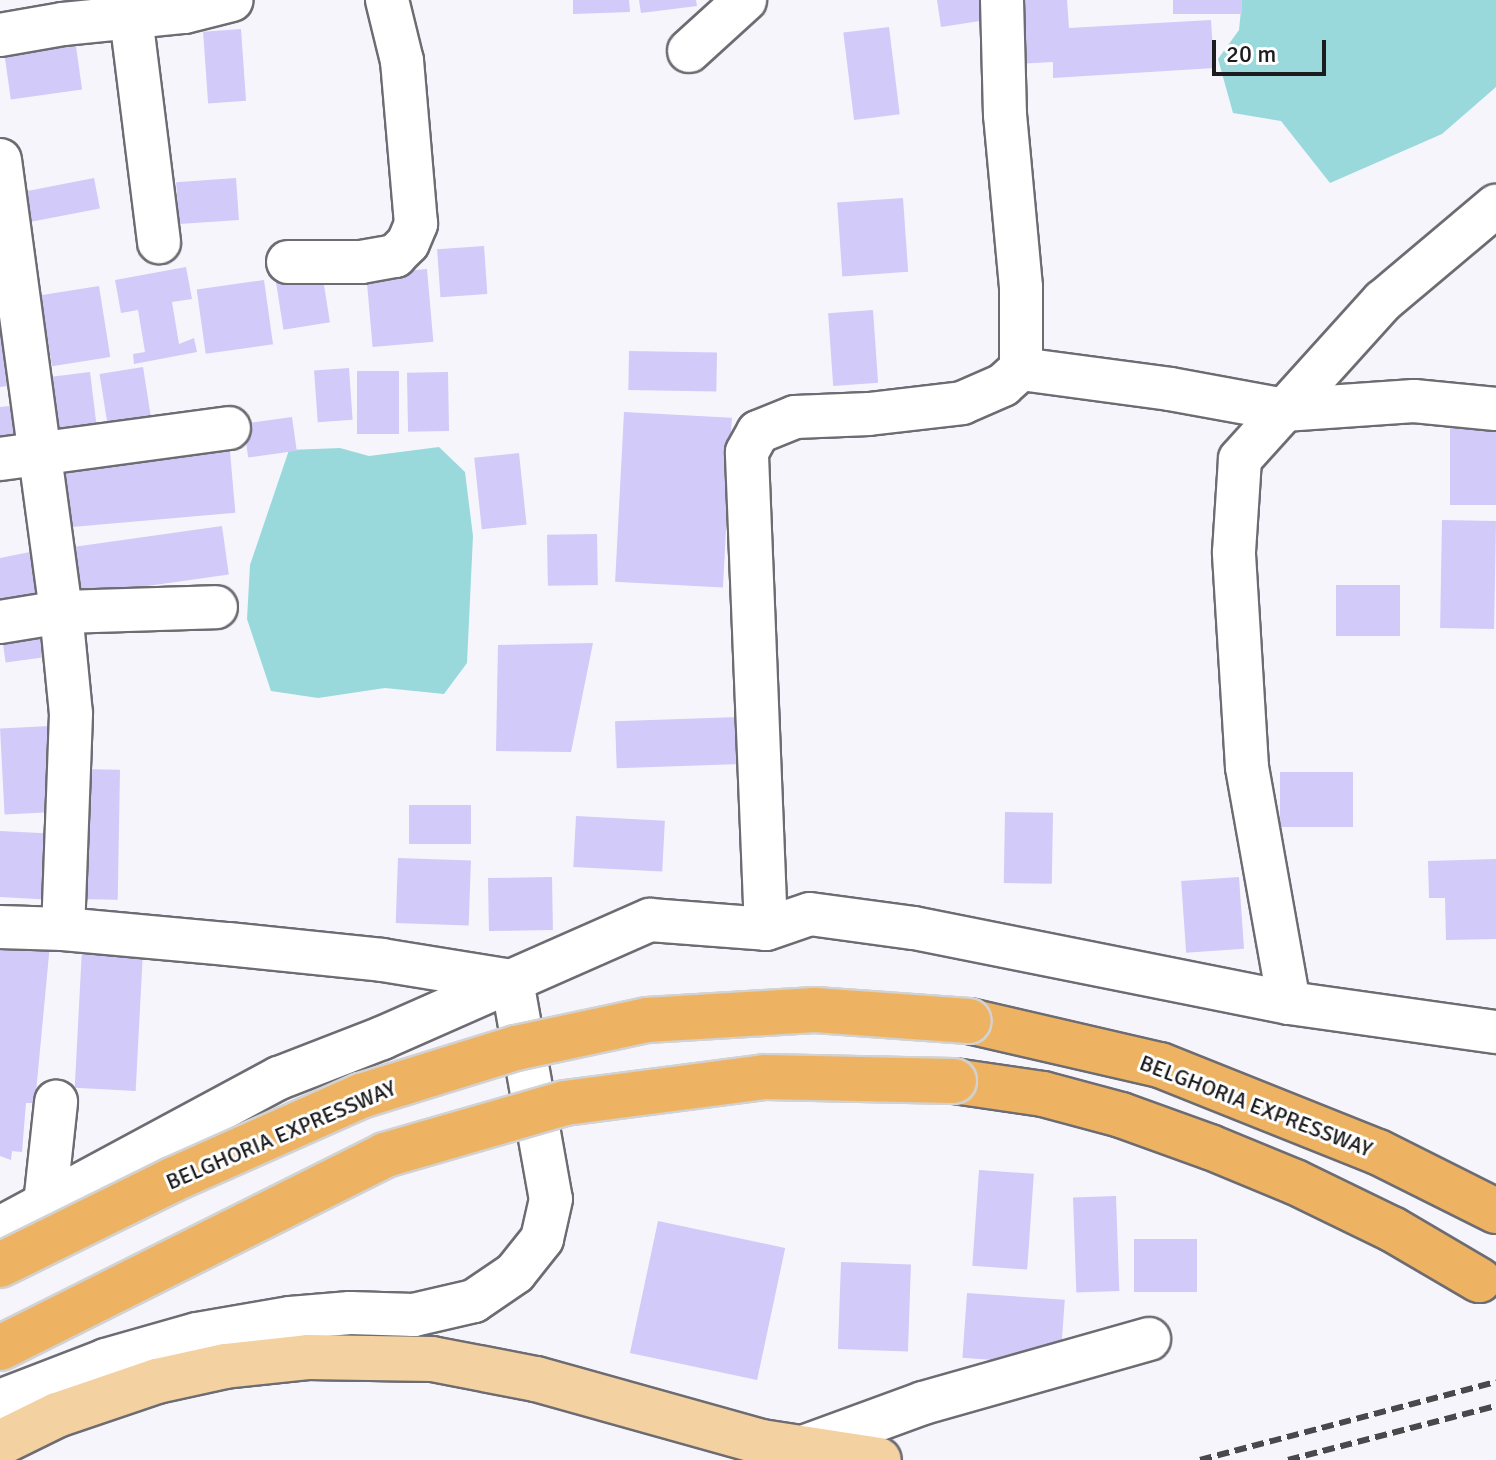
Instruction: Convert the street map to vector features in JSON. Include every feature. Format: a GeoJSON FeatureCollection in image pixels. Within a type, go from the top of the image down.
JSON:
{"type":"FeatureCollection","features":[{"type":"Feature","properties":{"kind":"highway","name":"BELGHORIA EXPRESSWAY"},"geometry":{"type":"LineString","coordinates":[[0,1265],[172,1180],[361,1096],[516,1048],[647,1020],[815,1010],[969,1021],[1160,1065],[1378,1152],[1496,1211]]}},
{"type":"Feature","properties":{"kind":"highway"},"geometry":{"type":"LineString","coordinates":[[0,1348],[385,1155],[565,1103],[765,1077],[954,1081],[1043,1094],[1121,1115],[1295,1182],[1392,1229],[1479,1280]]}},
{"type":"Feature","properties":{"kind":"main road"},"geometry":{"type":"LineString","coordinates":[[0,1443],[57,1415],[114,1395],[157,1381],[225,1366],[308,1357],[432,1359],[536,1379],[777,1450],[879,1460]]}},
{"type":"Feature","properties":{"kind":"street"},"geometry":{"type":"LineString","coordinates":[[0,35],[184,12],[232,0]]}},
{"type":"Feature","properties":{"kind":"street"},"geometry":{"type":"LineString","coordinates":[[288,262],[361,262],[395,256],[408,243],[416,224],[402,61],[387,0]]}},
{"type":"Feature","properties":{"kind":"street"},"geometry":{"type":"LineString","coordinates":[[689,51],[745,0]]}},
{"type":"Feature","properties":{"kind":"street"},"geometry":{"type":"LineString","coordinates":[[766,929],[747,452],[758,432],[795,417],[869,414],[962,403],[1003,385],[1021,369],[1021,287],[1005,115],[1002,0]]}},
{"type":"Feature","properties":{"kind":"street"},"geometry":{"type":"LineString","coordinates":[[131,17],[159,242]]}},
{"type":"Feature","properties":{"kind":"street"},"geometry":{"type":"LineString","coordinates":[[0,160],[19,456],[61,612],[71,714],[63,929]]}},
{"type":"Feature","properties":{"kind":"street"},"geometry":{"type":"LineString","coordinates":[[1289,1003],[1247,767],[1234,552],[1240,459],[1383,301],[1496,206]]}},
{"type":"Feature","properties":{"kind":"street"},"geometry":{"type":"LineString","coordinates":[[1021,369],[1170,389],[1284,410],[1414,401],[1496,409]]}},
{"type":"Feature","properties":{"kind":"street"},"geometry":{"type":"LineString","coordinates":[[19,456],[229,428]]}},
{"type":"Feature","properties":{"kind":"street"},"geometry":{"type":"LineString","coordinates":[[0,622],[61,612],[216,607]]}},
{"type":"Feature","properties":{"kind":"street"},"geometry":{"type":"LineString","coordinates":[[0,1228],[279,1078],[382,1038],[650,920],[766,929],[810,914],[914,928],[1289,1003],[1496,1032]]}},
{"type":"Feature","properties":{"kind":"street"},"geometry":{"type":"LineString","coordinates":[[0,927],[63,929],[382,960],[512,981]]}},
{"type":"Feature","properties":{"kind":"street"},"geometry":{"type":"LineString","coordinates":[[0,1401],[106,1360],[197,1334],[290,1318],[350,1313],[414,1315],[474,1301],[515,1273],[542,1239],[551,1199],[512,981]]}},
{"type":"Feature","properties":{"kind":"street"},"geometry":{"type":"LineString","coordinates":[[45,1204],[56,1102]]}},
{"type":"Feature","properties":{"kind":"street"},"geometry":{"type":"LineString","coordinates":[[777,1450],[923,1403],[1149,1339]]}},
{"type":"Feature","properties":{"kind":"water"},"geometry":{"type":"Polygon","coordinates":[[[1242,0],[1496,0],[1496,87],[1442,134],[1330,183],[1281,121],[1233,113],[1218,59],[1239,30],[1242,0]]]}},
{"type":"Feature","properties":{"kind":"water"},"geometry":{"type":"Polygon","coordinates":[[[439,447],[465,472],[473,536],[467,663],[444,694],[385,688],[318,698],[271,691],[247,619],[250,565],[289,450],[340,448],[369,456],[439,447]]]}},
{"type":"Feature","properties":{"kind":"building"},"geometry":{"type":"Polygon","coordinates":[[[573,0],[629,0],[630,12],[573,14],[573,0]]]}},
{"type":"Feature","properties":{"kind":"building"},"geometry":{"type":"Polygon","coordinates":[[[639,0],[696,0],[697,6],[641,13],[639,0]]]}},
{"type":"Feature","properties":{"kind":"building"},"geometry":{"type":"Polygon","coordinates":[[[937,0],[991,0],[993,19],[941,27],[937,0]]]}},
{"type":"Feature","properties":{"kind":"building"},"geometry":{"type":"Polygon","coordinates":[[[1013,0],[1067,0],[1069,28],[1211,20],[1214,68],[1053,78],[1053,62],[1017,64],[1013,0]]]}},
{"type":"Feature","properties":{"kind":"building"},"geometry":{"type":"Polygon","coordinates":[[[1173,0],[1242,0],[1242,14],[1173,14],[1173,0]]]}},
{"type":"Feature","properties":{"kind":"building"},"geometry":{"type":"Polygon","coordinates":[[[889,27],[900,114],[854,120],[843,33],[889,27]]]}},
{"type":"Feature","properties":{"kind":"building"},"geometry":{"type":"Polygon","coordinates":[[[241,29],[246,101],[208,103],[203,32],[241,29]]]}},
{"type":"Feature","properties":{"kind":"building"},"geometry":{"type":"Polygon","coordinates":[[[75,39],[82,90],[11,100],[4,49],[75,39]]]}},
{"type":"Feature","properties":{"kind":"building"},"geometry":{"type":"Polygon","coordinates":[[[94,178],[100,208],[19,224],[14,194],[94,178]]]}},
{"type":"Feature","properties":{"kind":"building"},"geometry":{"type":"Polygon","coordinates":[[[236,178],[239,220],[179,224],[176,182],[236,178]]]}},
{"type":"Feature","properties":{"kind":"building"},"geometry":{"type":"Polygon","coordinates":[[[903,198],[908,272],[842,276],[837,203],[903,198]]]}},
{"type":"Feature","properties":{"kind":"building"},"geometry":{"type":"Polygon","coordinates":[[[484,246],[487,294],[440,297],[437,249],[484,246]]]}},
{"type":"Feature","properties":{"kind":"building"},"geometry":{"type":"Polygon","coordinates":[[[321,266],[330,322],[283,330],[275,273],[321,266]]]}},
{"type":"Feature","properties":{"kind":"building"},"geometry":{"type":"Polygon","coordinates":[[[186,267],[192,299],[172,302],[179,344],[194,338],[197,352],[134,364],[133,354],[145,352],[138,310],[121,313],[115,280],[186,267]]]}},
{"type":"Feature","properties":{"kind":"building"},"geometry":{"type":"Polygon","coordinates":[[[427,269],[433,342],[373,347],[366,274],[427,269]]]}},
{"type":"Feature","properties":{"kind":"building"},"geometry":{"type":"Polygon","coordinates":[[[264,280],[273,344],[206,354],[197,289],[264,280]]]}},
{"type":"Feature","properties":{"kind":"building"},"geometry":{"type":"Polygon","coordinates":[[[99,286],[110,357],[52,366],[41,295],[99,286]]]}},
{"type":"Feature","properties":{"kind":"building"},"geometry":{"type":"Polygon","coordinates":[[[0,288],[23,384],[0,387],[0,288]]]}},
{"type":"Feature","properties":{"kind":"building"},"geometry":{"type":"Polygon","coordinates":[[[873,310],[878,383],[833,386],[828,313],[873,310]]]}},
{"type":"Feature","properties":{"kind":"building"},"geometry":{"type":"Polygon","coordinates":[[[629,351],[717,353],[716,392],[628,390],[629,351]]]}},
{"type":"Feature","properties":{"kind":"building"},"geometry":{"type":"Polygon","coordinates":[[[143,367],[153,428],[109,435],[100,374],[143,367]]]}},
{"type":"Feature","properties":{"kind":"building"},"geometry":{"type":"Polygon","coordinates":[[[349,368],[353,420],[318,422],[314,370],[349,368]]]}},
{"type":"Feature","properties":{"kind":"building"},"geometry":{"type":"Polygon","coordinates":[[[357,371],[399,371],[399,434],[357,434],[357,371]]]}},
{"type":"Feature","properties":{"kind":"building"},"geometry":{"type":"Polygon","coordinates":[[[90,372],[98,440],[48,447],[39,378],[90,372]]]}},
{"type":"Feature","properties":{"kind":"building"},"geometry":{"type":"Polygon","coordinates":[[[448,372],[449,431],[408,432],[407,373],[448,372]]]}},
{"type":"Feature","properties":{"kind":"building"},"geometry":{"type":"Polygon","coordinates":[[[27,404],[32,447],[0,450],[0,407],[27,404]]]}},
{"type":"Feature","properties":{"kind":"building"},"geometry":{"type":"Polygon","coordinates":[[[624,412],[732,418],[723,587],[615,582],[624,412]]]}},
{"type":"Feature","properties":{"kind":"building"},"geometry":{"type":"Polygon","coordinates":[[[292,417],[297,451],[248,457],[243,424],[292,417]]]}},
{"type":"Feature","properties":{"kind":"building"},"geometry":{"type":"Polygon","coordinates":[[[1450,422],[1496,422],[1496,505],[1450,505],[1450,422]]]}},
{"type":"Feature","properties":{"kind":"building"},"geometry":{"type":"Polygon","coordinates":[[[229,440],[235,513],[66,528],[60,455],[229,440]]]}},
{"type":"Feature","properties":{"kind":"building"},"geometry":{"type":"Polygon","coordinates":[[[519,453],[527,525],[482,529],[474,458],[519,453]]]}},
{"type":"Feature","properties":{"kind":"building"},"geometry":{"type":"Polygon","coordinates":[[[1442,520],[1496,521],[1494,629],[1440,628],[1442,520]]]}},
{"type":"Feature","properties":{"kind":"building"},"geometry":{"type":"Polygon","coordinates":[[[222,526],[229,575],[76,596],[69,547],[222,526]]]}},
{"type":"Feature","properties":{"kind":"building"},"geometry":{"type":"Polygon","coordinates":[[[597,534],[598,585],[548,586],[547,535],[597,534]]]}},
{"type":"Feature","properties":{"kind":"building"},"geometry":{"type":"Polygon","coordinates":[[[35,551],[43,598],[0,606],[0,558],[35,551]]]}},
{"type":"Feature","properties":{"kind":"building"},"geometry":{"type":"Polygon","coordinates":[[[1336,585],[1400,585],[1400,636],[1336,636],[1336,585]]]}},
{"type":"Feature","properties":{"kind":"building"},"geometry":{"type":"Polygon","coordinates":[[[50,619],[55,656],[6,663],[0,626],[50,619]]]}},
{"type":"Feature","properties":{"kind":"building"},"geometry":{"type":"Polygon","coordinates":[[[593,643],[571,752],[496,751],[498,645],[593,643]]]}},
{"type":"Feature","properties":{"kind":"building"},"geometry":{"type":"Polygon","coordinates":[[[739,717],[741,764],[617,768],[615,721],[739,717]]]}},
{"type":"Feature","properties":{"kind":"building"},"geometry":{"type":"Polygon","coordinates":[[[50,726],[55,812],[5,814],[0,729],[50,726]]]}},
{"type":"Feature","properties":{"kind":"building"},"geometry":{"type":"Polygon","coordinates":[[[76,769],[120,770],[118,900],[74,899],[76,769]]]}},
{"type":"Feature","properties":{"kind":"building"},"geometry":{"type":"Polygon","coordinates":[[[1280,772],[1353,772],[1353,827],[1280,827],[1280,772]]]}},
{"type":"Feature","properties":{"kind":"building"},"geometry":{"type":"Polygon","coordinates":[[[409,805],[471,805],[471,844],[409,844],[409,805]]]}},
{"type":"Feature","properties":{"kind":"building"},"geometry":{"type":"Polygon","coordinates":[[[1005,812],[1053,813],[1052,884],[1004,883],[1005,812]]]}},
{"type":"Feature","properties":{"kind":"building"},"geometry":{"type":"Polygon","coordinates":[[[576,816],[665,821],[662,872],[573,867],[576,816]]]}},
{"type":"Feature","properties":{"kind":"building"},"geometry":{"type":"Polygon","coordinates":[[[0,831],[45,833],[41,899],[0,897],[0,831]]]}},
{"type":"Feature","properties":{"kind":"building"},"geometry":{"type":"Polygon","coordinates":[[[398,858],[471,861],[469,926],[396,923],[398,858]]]}},
{"type":"Feature","properties":{"kind":"building"},"geometry":{"type":"Polygon","coordinates":[[[1496,859],[1496,939],[1446,940],[1445,898],[1429,898],[1428,861],[1496,859]]]}},
{"type":"Feature","properties":{"kind":"building"},"geometry":{"type":"Polygon","coordinates":[[[552,877],[553,930],[489,931],[488,878],[552,877]]]}},
{"type":"Feature","properties":{"kind":"building"},"geometry":{"type":"Polygon","coordinates":[[[1239,877],[1244,949],[1186,953],[1181,881],[1239,877]]]}},
{"type":"Feature","properties":{"kind":"building"},"geometry":{"type":"Polygon","coordinates":[[[0,939],[50,944],[35,1103],[26,1103],[22,1152],[12,1151],[11,1160],[0,1156],[0,939]]]}},
{"type":"Feature","properties":{"kind":"building"},"geometry":{"type":"Polygon","coordinates":[[[82,949],[143,952],[136,1091],[75,1088],[82,949]]]}},
{"type":"Feature","properties":{"kind":"building"},"geometry":{"type":"Polygon","coordinates":[[[979,1170],[1034,1174],[1027,1270],[972,1266],[979,1170]]]}},
{"type":"Feature","properties":{"kind":"building"},"geometry":{"type":"Polygon","coordinates":[[[1116,1196],[1119,1291],[1076,1292],[1073,1198],[1116,1196]]]}},
{"type":"Feature","properties":{"kind":"building"},"geometry":{"type":"Polygon","coordinates":[[[658,1221],[785,1248],[757,1380],[630,1353],[658,1221]]]}},
{"type":"Feature","properties":{"kind":"building"},"geometry":{"type":"Polygon","coordinates":[[[1134,1239],[1197,1239],[1197,1292],[1134,1292],[1134,1239]]]}},
{"type":"Feature","properties":{"kind":"building"},"geometry":{"type":"Polygon","coordinates":[[[841,1262],[911,1264],[908,1351],[838,1349],[841,1262]]]}},
{"type":"Feature","properties":{"kind":"building"},"geometry":{"type":"Polygon","coordinates":[[[967,1293],[1065,1300],[1060,1365],[962,1358],[967,1293]]]}},
{"type":"Feature","properties":{"kind":"railway"},"geometry":{"type":"LineString","coordinates":[[1200,1460],[1496,1382]]}},
{"type":"Feature","properties":{"kind":"railway"},"geometry":{"type":"LineString","coordinates":[[1288,1460],[1496,1406]]}}]}
